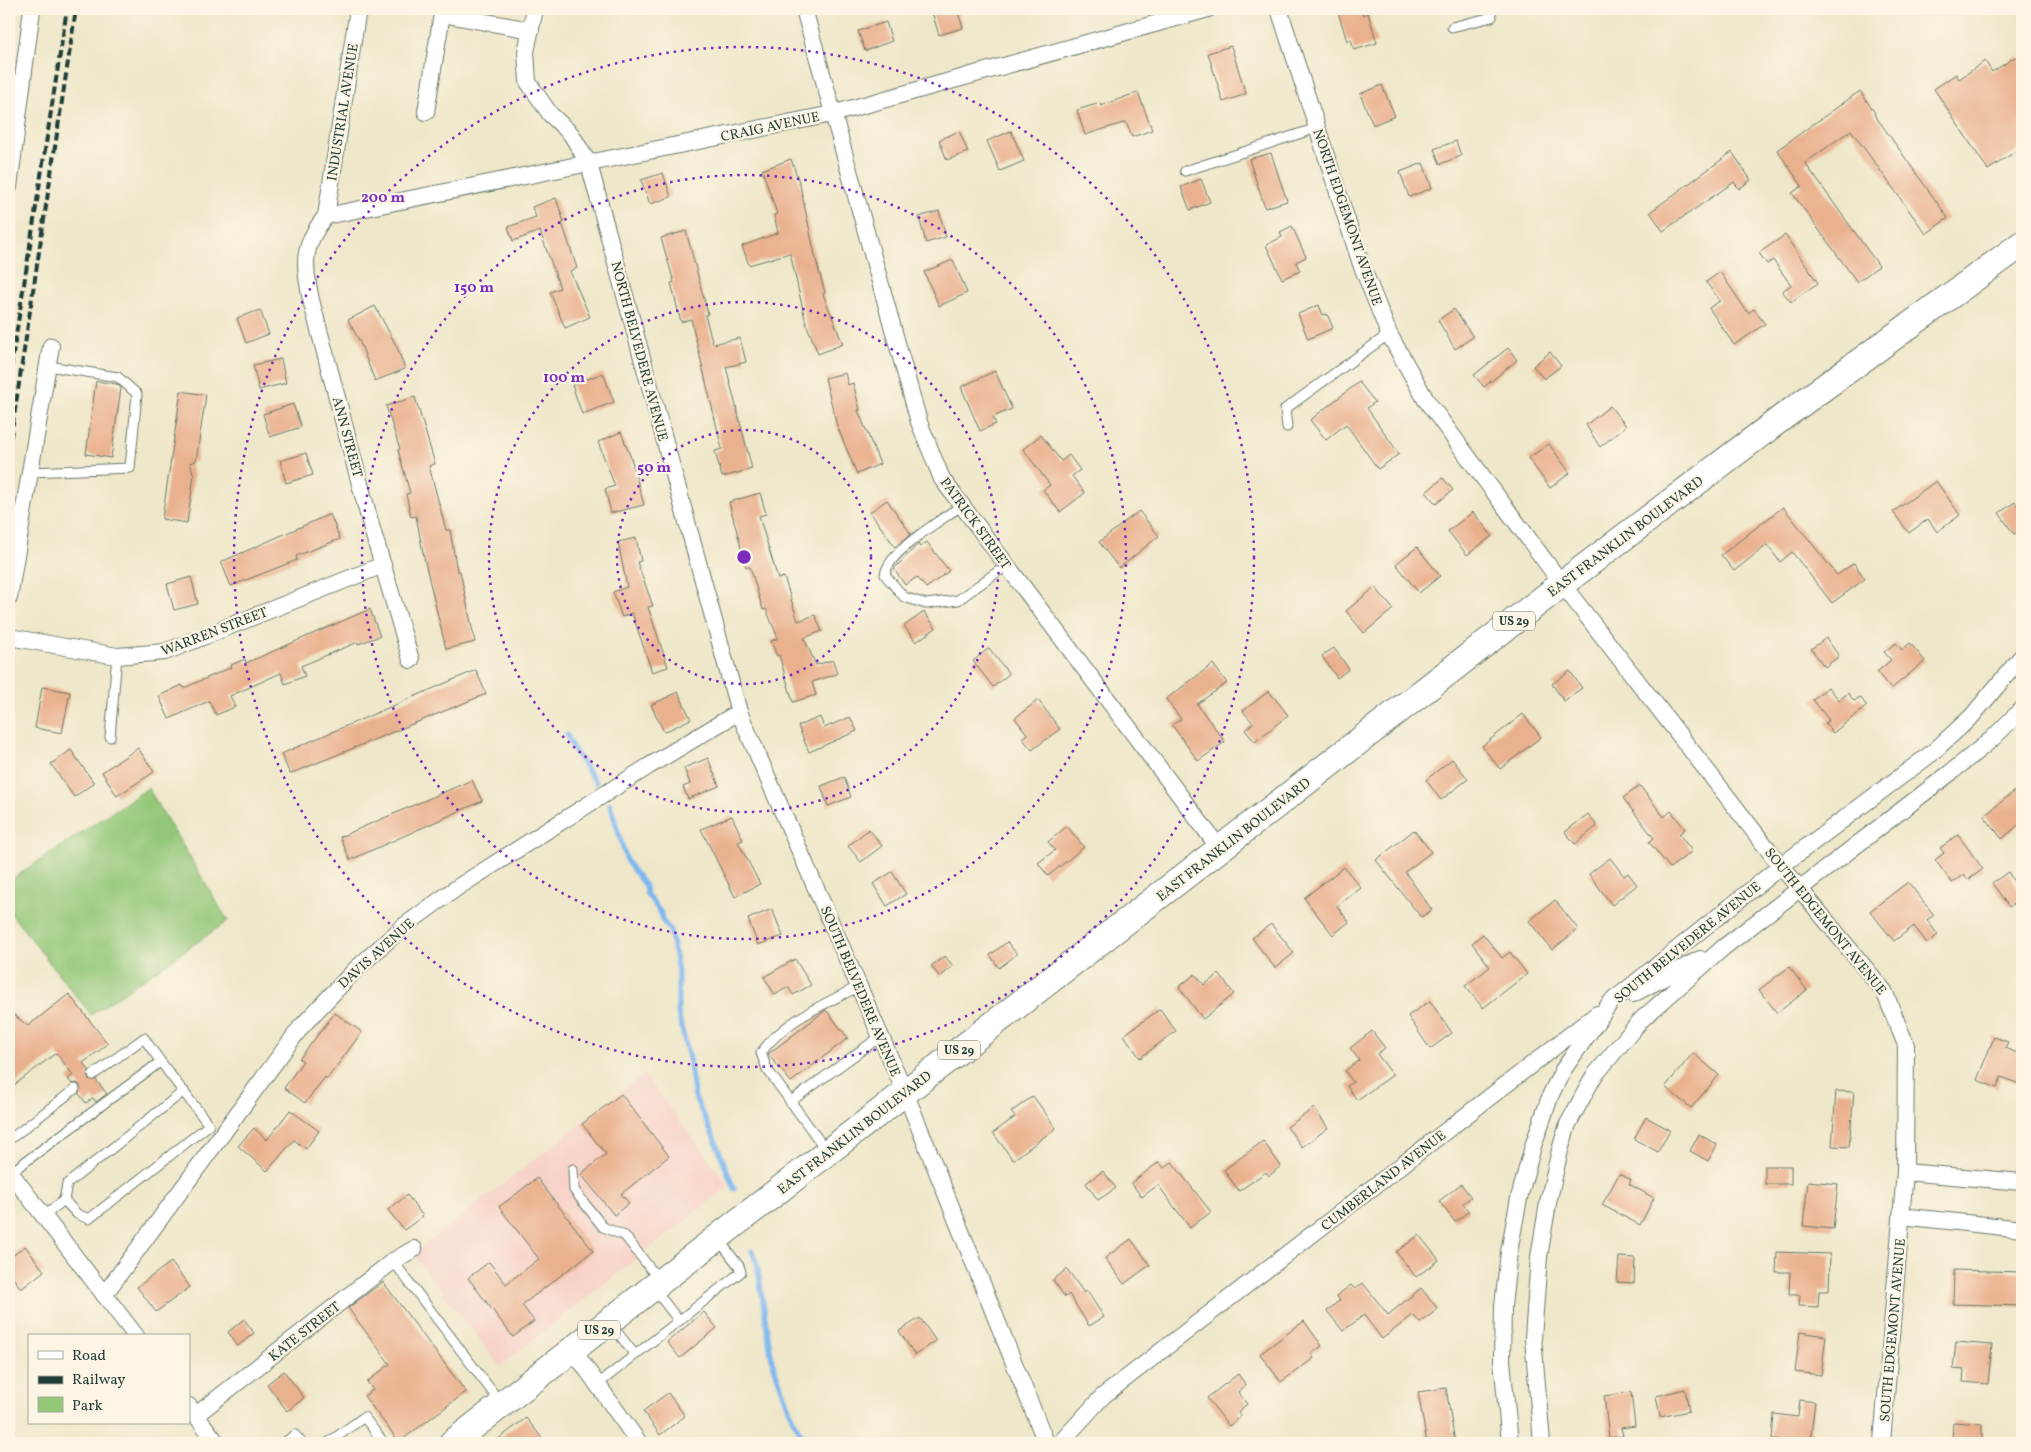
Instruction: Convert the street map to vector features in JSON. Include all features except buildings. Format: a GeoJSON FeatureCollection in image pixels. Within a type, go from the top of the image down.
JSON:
{"type":"FeatureCollection","features":[{"type":"Feature","properties":{"kind":"main road","name":"EAST FRANKLIN BOULEVARD"},"geometry":{"type":"LineString","coordinates":[[452,1443],[1562,584],[1779,420],[2022,244]]}},
{"type":"Feature","properties":{"kind":"street"},"geometry":{"type":"LineString","coordinates":[[9,187],[32,9]]}},
{"type":"Feature","properties":{"kind":"street","name":"INDUSTRIAL AVENUE"},"geometry":{"type":"LineString","coordinates":[[326,216],[358,9]]}},
{"type":"Feature","properties":{"kind":"street","name":"NORTH BELVEDERE AVENUE"},"geometry":{"type":"LineString","coordinates":[[535,9],[526,52],[528,82],[550,114],[571,134],[589,164],[739,712]]}},
{"type":"Feature","properties":{"kind":"street","name":"PATRICK STREET"},"geometry":{"type":"LineString","coordinates":[[804,9],[919,422],[942,479],[1220,849]]}},
{"type":"Feature","properties":{"kind":"street","name":"CRAIG AVENUE"},"geometry":{"type":"LineString","coordinates":[[326,216],[832,114],[1208,9]]}},
{"type":"Feature","properties":{"kind":"street","name":"NORTH EDGEMONT AVENUE"},"geometry":{"type":"LineString","coordinates":[[1279,9],[1361,264],[1389,334],[1406,368],[1442,424],[1562,584]]}},
{"type":"Feature","properties":{"kind":"street"},"geometry":{"type":"LineString","coordinates":[[426,112],[442,11],[531,30]]}},
{"type":"Feature","properties":{"kind":"street","name":"ANN STREET"},"geometry":{"type":"LineString","coordinates":[[326,216],[309,240],[304,268],[383,565],[411,660]]}},
{"type":"Feature","properties":{"kind":"street"},"geometry":{"type":"LineString","coordinates":[[9,598],[51,346]]}},
{"type":"Feature","properties":{"kind":"street","name":"WARREN STREET"},"geometry":{"type":"LineString","coordinates":[[9,637],[117,656],[165,652],[383,565]]}},
{"type":"Feature","properties":{"kind":"street","name":"SOUTH EDGEMONT AVENUE"},"geometry":{"type":"LineString","coordinates":[[1562,584],[1799,889],[1884,991],[1906,1045],[1905,1172],[1882,1443]]}},
{"type":"Feature","properties":{"kind":"street","name":"SOUTH BELVEDERE AVENUE"},"geometry":{"type":"LineString","coordinates":[[1510,1443],[1502,1360],[1503,1306],[1508,1252],[1519,1198],[1533,1146],[1563,1070],[1610,1003],[1781,866],[1953,736],[2022,656]]}},
{"type":"Feature","properties":{"kind":"street","name":"SOUTH BELVEDERE AVENUE"},"geometry":{"type":"LineString","coordinates":[[1542,1443],[1536,1392],[1534,1311],[1548,1203],[1568,1124],[1594,1076],[1641,1020],[1724,947],[1957,768],[1992,739],[2022,709]]}},
{"type":"Feature","properties":{"kind":"street","name":"SOUTH BELVEDERE AVENUE"},"geometry":{"type":"LineString","coordinates":[[739,712],[905,1092],[1043,1442]]}},
{"type":"Feature","properties":{"kind":"street","name":"DAVIS AVENUE"},"geometry":{"type":"LineString","coordinates":[[104,1295],[301,1027],[356,969],[404,926],[458,887],[649,766],[739,712]]}},
{"type":"Feature","properties":{"kind":"street","name":"CUMBERLAND AVENUE"},"geometry":{"type":"LineString","coordinates":[[1063,1442],[1102,1396],[1610,1003],[1627,997],[1724,947]]}},
{"type":"Feature","properties":{"kind":"street"},"geometry":{"type":"LineString","coordinates":[[9,1172],[134,1334]]}},
{"type":"Feature","properties":{"kind":"street"},"geometry":{"type":"LineString","coordinates":[[1905,1172],[2022,1182]]}},
{"type":"Feature","properties":{"kind":"street"},"geometry":{"type":"LineString","coordinates":[[1901,1216],[2022,1229]]}},
{"type":"Feature","properties":{"kind":"street","name":"KATE STREET"},"geometry":{"type":"LineString","coordinates":[[192,1410],[393,1261],[414,1249]]}},
{"type":"Feature","properties":{"kind":"street"},"geometry":{"type":"LineString","coordinates":[[573,1350],[640,1443]]}},
{"type":"Feature","properties":{"kind":"street"},"geometry":{"type":"LineString","coordinates":[[192,1410],[216,1443]]}},
{"type":"Feature","properties":{"kind":"street"},"geometry":{"type":"LineString","coordinates":[[1043,1442],[1056,1439],[1063,1442]]}},
{"type":"Feature","properties":{"kind":"lane"},"geometry":{"type":"LineString","coordinates":[[1452,27],[1492,17],[1490,9]]}},
{"type":"Feature","properties":{"kind":"lane"},"geometry":{"type":"LineString","coordinates":[[1185,171],[1318,128]]}},
{"type":"Feature","properties":{"kind":"lane"},"geometry":{"type":"LineString","coordinates":[[1286,427],[1284,409],[1389,334]]}},
{"type":"Feature","properties":{"kind":"lane"},"geometry":{"type":"LineString","coordinates":[[30,472],[130,468],[137,394],[118,377],[48,366]]}},
{"type":"Feature","properties":{"kind":"lane"},"geometry":{"type":"LineString","coordinates":[[962,505],[897,555],[886,567],[885,576],[904,597],[926,604],[958,600],[1007,565]]}},
{"type":"Feature","properties":{"kind":"lane"},"geometry":{"type":"LineString","coordinates":[[110,737],[117,656]]}},
{"type":"Feature","properties":{"kind":"lane"},"geometry":{"type":"LineString","coordinates":[[828,1152],[766,1069],[762,1053],[768,1043],[797,1020],[859,986]]}},
{"type":"Feature","properties":{"kind":"lane"},"geometry":{"type":"LineString","coordinates":[[790,1102],[881,1036]]}},
{"type":"Feature","properties":{"kind":"lane"},"geometry":{"type":"LineString","coordinates":[[64,1200],[77,1214],[89,1219],[209,1125],[160,1062],[144,1038],[93,1075]]}},
{"type":"Feature","properties":{"kind":"lane"},"geometry":{"type":"LineString","coordinates":[[9,1172],[160,1062]]}},
{"type":"Feature","properties":{"kind":"lane"},"geometry":{"type":"LineString","coordinates":[[9,1140],[75,1089]]}},
{"type":"Feature","properties":{"kind":"lane"},"geometry":{"type":"LineString","coordinates":[[42,1217],[64,1200],[67,1184],[184,1091]]}},
{"type":"Feature","properties":{"kind":"lane"},"geometry":{"type":"LineString","coordinates":[[573,1169],[574,1190],[603,1227],[625,1236],[679,1321]]}},
{"type":"Feature","properties":{"kind":"lane"},"geometry":{"type":"LineString","coordinates":[[598,1384],[741,1272],[739,1266],[718,1238]]}},
{"type":"Feature","properties":{"kind":"lane"},"geometry":{"type":"LineString","coordinates":[[393,1261],[502,1404]]}},
{"type":"Feature","properties":{"kind":"lane"},"geometry":{"type":"LineString","coordinates":[[609,1322],[635,1355]]}},
{"type":"Feature","properties":{"kind":"lane"},"geometry":{"type":"LineString","coordinates":[[328,1443],[364,1417],[384,1443]]}},
{"type":"Feature","properties":{"kind":"lane"},"geometry":{"type":"LineString","coordinates":[[284,1443],[295,1435],[302,1443]]}},
{"type":"Feature","properties":{"kind":"shaded area"},"geometry":{"type":"Polygon","coordinates":[[[644,1074],[729,1186],[500,1366],[413,1254],[644,1074]]]}},
{"type":"Feature","properties":{"kind":"shaded area"},"geometry":{"type":"Polygon","coordinates":[[[191,1432],[199,1443],[177,1443],[191,1432]]]}},
{"type":"Feature","properties":{"kind":"green space"},"geometry":{"type":"Polygon","coordinates":[[[148,788],[228,921],[91,1015],[9,911],[9,881],[148,788]]]}},
{"type":"Feature","properties":{"kind":"waterway"},"geometry":{"type":"LineString","coordinates":[[567,735],[572,747],[596,783]]}},
{"type":"Feature","properties":{"kind":"waterway"},"geometry":{"type":"LineString","coordinates":[[610,804],[627,862],[645,886],[646,893],[661,913],[662,920],[670,930],[678,971],[678,1013],[689,1059],[695,1098],[715,1140],[734,1189]]}},
{"type":"Feature","properties":{"kind":"waterway"},"geometry":{"type":"LineString","coordinates":[[752,1251],[757,1264],[772,1361],[793,1420],[807,1443]]}},
{"type":"Feature","properties":{"kind":"railway"},"geometry":{"type":"LineString","coordinates":[[9,380],[67,9]]}},
{"type":"Feature","properties":{"kind":"railway"},"geometry":{"type":"LineString","coordinates":[[9,449],[76,9]]}}]}
